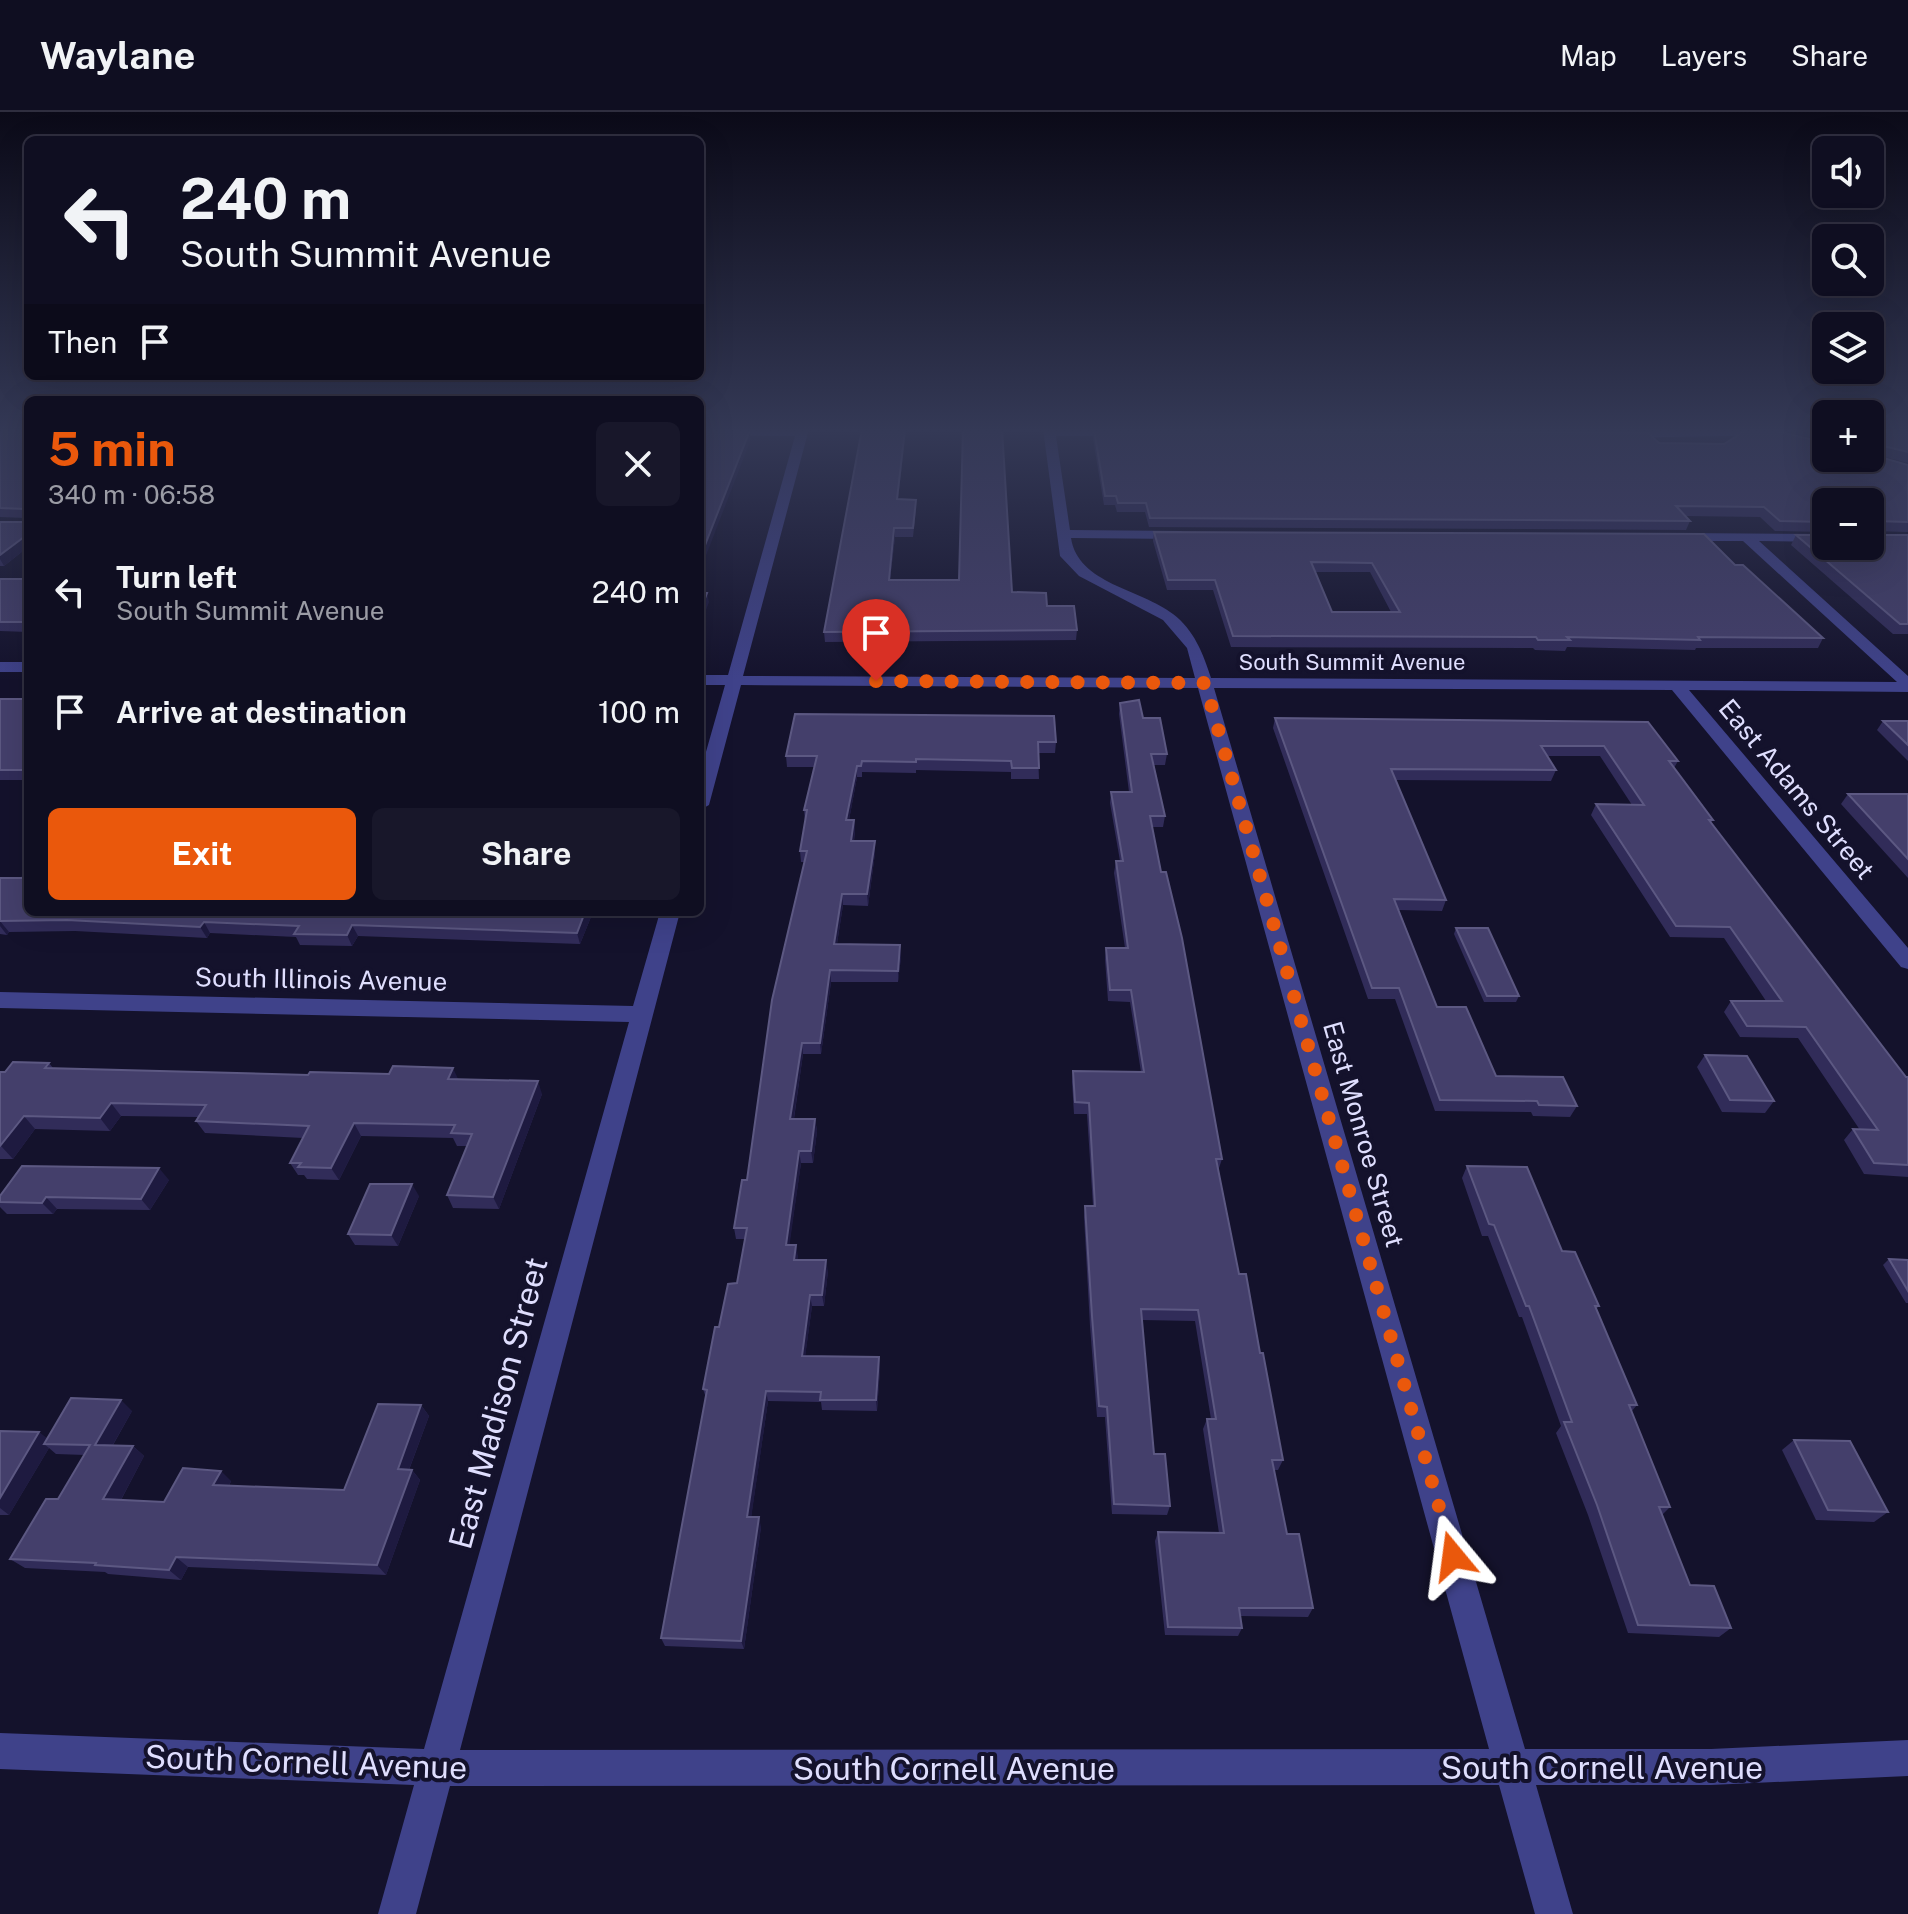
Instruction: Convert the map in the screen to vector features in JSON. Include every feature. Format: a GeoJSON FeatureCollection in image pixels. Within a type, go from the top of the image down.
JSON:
{"type":"FeatureCollection","features":[{"type":"Feature","properties":{"kind":"street"},"geometry":{"type":"LineString","coordinates":[[704,790],[780,513]]}},
{"type":"Feature","properties":{"kind":"street","name":"East Monroe Street"},"geometry":{"type":"LineString","coordinates":[[1059,513],[1067,556],[1084,573],[1154,607],[1183,630],[1194,647],[1554,1914]]}},
{"type":"Feature","properties":{"kind":"street"},"geometry":{"type":"LineString","coordinates":[[1062,534],[1190,535]]}},
{"type":"Feature","properties":{"kind":"street"},"geometry":{"type":"LineString","coordinates":[[1667,537],[1812,538]]}},
{"type":"Feature","properties":{"kind":"street"},"geometry":{"type":"LineString","coordinates":[[1747,538],[1908,685]]}},
{"type":"Feature","properties":{"kind":"street"},"geometry":{"type":"LineString","coordinates":[[0,667],[24,667]]}},
{"type":"Feature","properties":{"kind":"street","name":"South Summit Avenue"},"geometry":{"type":"LineString","coordinates":[[704,680],[1908,685]]}},
{"type":"Feature","properties":{"kind":"street","name":"East Adams Street"},"geometry":{"type":"LineString","coordinates":[[1677,686],[1908,962]]}},
{"type":"Feature","properties":{"kind":"street","name":"East Madison Street"},"geometry":{"type":"LineString","coordinates":[[397,1914],[669,916]]}},
{"type":"Feature","properties":{"kind":"street","name":"South Illinois Avenue"},"geometry":{"type":"LineString","coordinates":[[0,1000],[641,1014]]}},
{"type":"Feature","properties":{"kind":"street","name":"South Cornell Avenue"},"geometry":{"type":"LineString","coordinates":[[0,1751],[436,1768],[1514,1767],[1658,1771],[1908,1758]]}},
{"type":"Feature","properties":{"kind":"building"},"geometry":{"type":"Polygon","coordinates":[[[704,513],[718,513],[704,548],[704,513]]]}},
{"type":"Feature","properties":{"kind":"building"},"geometry":{"type":"Polygon","coordinates":[[[846,513],[915,513],[913,528],[894,528],[889,580],[959,580],[961,513],[1007,513],[1012,592],[1046,593],[1047,606],[1074,606],[1077,630],[824,632],[846,513]]]}},
{"type":"Feature","properties":{"kind":"building"},"geometry":{"type":"Polygon","coordinates":[[[1149,513],[1683,513],[1690,521],[1150,518],[1149,513]]]}},
{"type":"Feature","properties":{"kind":"building"},"geometry":{"type":"Polygon","coordinates":[[[1771,513],[1812,513],[1812,522],[1780,521],[1771,513]]]}},
{"type":"Feature","properties":{"kind":"building"},"geometry":{"type":"Polygon","coordinates":[[[1884,513],[1908,513],[1908,522],[1884,521],[1884,513]]]}},
{"type":"Feature","properties":{"kind":"building"},"geometry":{"type":"Polygon","coordinates":[[[0,522],[23,522],[24,537],[0,555],[0,522]]]}},
{"type":"Feature","properties":{"kind":"building"},"geometry":{"type":"Polygon","coordinates":[[[1154,532],[1704,534],[1735,565],[1743,565],[1823,638],[1698,637],[1700,640],[1567,637],[1570,640],[1538,640],[1536,637],[1233,636],[1215,580],[1168,580],[1154,532]],[[1311,562],[1332,612],[1400,612],[1372,563],[1311,562]]]}},
{"type":"Feature","properties":{"kind":"building"},"geometry":{"type":"Polygon","coordinates":[[[1796,535],[1812,535],[1812,549],[1796,535]]]}},
{"type":"Feature","properties":{"kind":"building"},"geometry":{"type":"Polygon","coordinates":[[[1884,535],[1908,535],[1908,624],[1900,624],[1825,560],[1884,560],[1884,535]]]}},
{"type":"Feature","properties":{"kind":"building"},"geometry":{"type":"Polygon","coordinates":[[[0,579],[24,579],[24,622],[0,622],[0,579]]]}},
{"type":"Feature","properties":{"kind":"building"},"geometry":{"type":"Polygon","coordinates":[[[0,699],[24,699],[24,770],[0,770],[0,699]]]}},
{"type":"Feature","properties":{"kind":"building"},"geometry":{"type":"Polygon","coordinates":[[[1139,700],[1143,718],[1160,718],[1167,754],[1151,754],[1165,816],[1150,816],[1161,872],[1166,872],[1182,938],[1222,1159],[1216,1159],[1239,1274],[1246,1274],[1260,1353],[1263,1353],[1283,1460],[1272,1460],[1287,1534],[1299,1534],[1313,1608],[1239,1608],[1242,1628],[1168,1627],[1158,1532],[1224,1533],[1207,1419],[1216,1419],[1198,1310],[1141,1309],[1154,1454],[1165,1454],[1170,1506],[1114,1504],[1107,1407],[1099,1406],[1085,1206],[1095,1206],[1089,1103],[1075,1102],[1073,1071],[1144,1072],[1131,990],[1110,990],[1106,948],[1128,948],[1116,861],[1123,861],[1111,792],[1132,792],[1120,703],[1139,700]]]}},
{"type":"Feature","properties":{"kind":"building"},"geometry":{"type":"Polygon","coordinates":[[[795,714],[1054,716],[1056,742],[1038,742],[1039,768],[1012,768],[1011,761],[916,759],[916,762],[862,761],[861,766],[857,766],[846,820],[854,820],[851,841],[875,841],[867,894],[842,894],[834,944],[900,945],[898,971],[830,970],[820,1043],[802,1043],[790,1119],[815,1119],[811,1151],[799,1151],[786,1245],[796,1245],[794,1260],[826,1260],[822,1295],[810,1295],[802,1356],[879,1357],[876,1400],[820,1400],[821,1392],[766,1391],[747,1517],[759,1517],[741,1641],[661,1638],[707,1390],[703,1389],[715,1327],[719,1327],[728,1284],[737,1283],[747,1228],[734,1228],[742,1180],[747,1180],[772,1000],[807,851],[800,851],[807,810],[804,810],[817,756],[786,756],[795,714]]]}},
{"type":"Feature","properties":{"kind":"building"},"geometry":{"type":"Polygon","coordinates":[[[1275,718],[1648,722],[1678,761],[1669,761],[1713,820],[1709,820],[1908,1077],[1908,1165],[1874,1163],[1853,1129],[1878,1130],[1806,1027],[1747,1026],[1731,1001],[1782,1001],[1730,927],[1676,926],[1596,804],[1644,805],[1604,746],[1541,746],[1556,770],[1391,769],[1446,900],[1394,899],[1437,1007],[1466,1007],[1496,1076],[1563,1077],[1577,1106],[1539,1105],[1537,1101],[1440,1100],[1399,988],[1372,988],[1275,718]]]}},
{"type":"Feature","properties":{"kind":"building"},"geometry":{"type":"Polygon","coordinates":[[[1883,721],[1908,721],[1908,745],[1883,721]]]}},
{"type":"Feature","properties":{"kind":"building"},"geometry":{"type":"Polygon","coordinates":[[[1848,794],[1908,794],[1908,859],[1848,794]]]}},
{"type":"Feature","properties":{"kind":"building"},"geometry":{"type":"Polygon","coordinates":[[[24,876],[24,916],[583,916],[577,933],[352,925],[347,935],[294,934],[299,926],[204,922],[200,927],[67,920],[0,921],[0,878],[24,876]]]}},
{"type":"Feature","properties":{"kind":"building"},"geometry":{"type":"Polygon","coordinates":[[[1456,928],[1488,928],[1519,996],[1487,996],[1456,928]]]}},
{"type":"Feature","properties":{"kind":"building"},"geometry":{"type":"Polygon","coordinates":[[[1705,1055],[1747,1056],[1774,1101],[1730,1100],[1705,1055]]]}},
{"type":"Feature","properties":{"kind":"building"},"geometry":{"type":"Polygon","coordinates":[[[13,1062],[49,1063],[45,1068],[308,1075],[310,1072],[389,1074],[393,1066],[453,1068],[448,1079],[538,1081],[493,1197],[447,1195],[472,1134],[451,1133],[455,1125],[354,1123],[331,1168],[298,1167],[301,1163],[290,1163],[309,1126],[196,1121],[206,1105],[111,1103],[100,1118],[24,1116],[0,1146],[0,1072],[5,1072],[13,1062]]]}},
{"type":"Feature","properties":{"kind":"building"},"geometry":{"type":"Polygon","coordinates":[[[22,1166],[159,1168],[141,1199],[46,1197],[42,1203],[0,1202],[0,1196],[22,1166]]]}},
{"type":"Feature","properties":{"kind":"building"},"geometry":{"type":"Polygon","coordinates":[[[1467,1166],[1527,1167],[1562,1251],[1575,1252],[1599,1306],[1595,1306],[1637,1405],[1629,1405],[1670,1507],[1659,1507],[1690,1585],[1714,1586],[1731,1628],[1638,1625],[1597,1505],[1564,1422],[1572,1422],[1529,1306],[1526,1306],[1494,1225],[1489,1224],[1467,1166]]]}},
{"type":"Feature","properties":{"kind":"building"},"geometry":{"type":"Polygon","coordinates":[[[370,1184],[412,1184],[391,1235],[348,1234],[370,1184]]]}},
{"type":"Feature","properties":{"kind":"building"},"geometry":{"type":"Polygon","coordinates":[[[1889,1259],[1908,1260],[1908,1291],[1889,1259]]]}},
{"type":"Feature","properties":{"kind":"building"},"geometry":{"type":"Polygon","coordinates":[[[71,1398],[121,1400],[95,1445],[133,1446],[103,1499],[164,1502],[183,1468],[221,1471],[213,1485],[344,1490],[378,1404],[421,1405],[398,1469],[412,1470],[377,1565],[176,1557],[169,1570],[10,1559],[46,1499],[58,1499],[90,1445],[44,1444],[71,1398]]]}},
{"type":"Feature","properties":{"kind":"building"},"geometry":{"type":"Polygon","coordinates":[[[0,1431],[39,1432],[0,1498],[0,1431]]]}},
{"type":"Feature","properties":{"kind":"building"},"geometry":{"type":"Polygon","coordinates":[[[1794,1440],[1850,1441],[1888,1512],[1828,1510],[1794,1440]]]}},
{"type":"Feature","properties":{"kind":"route"},"geometry":{"type":"LineString","coordinates":[[876,681],[1205,683],[1453,1556]]}}]}
